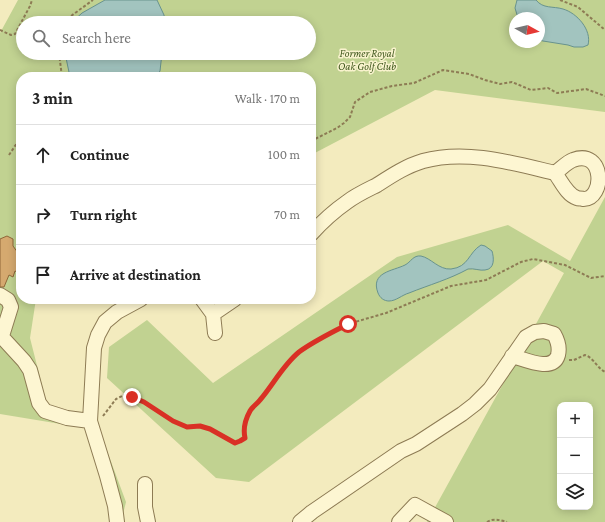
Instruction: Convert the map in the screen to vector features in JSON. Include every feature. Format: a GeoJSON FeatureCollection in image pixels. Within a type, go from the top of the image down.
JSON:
{"type":"FeatureCollection","features":[{"type":"Feature","properties":{"kind":"lane"},"geometry":{"type":"LineString","coordinates":[[316,229],[348,201],[409,166],[423,161],[449,157],[478,158],[500,160],[555,173]]}},
{"type":"Feature","properties":{"kind":"lane"},"geometry":{"type":"LineString","coordinates":[[0,295],[8,300],[11,307],[1,335],[30,370],[39,403],[45,412],[67,418],[95,420]]}},
{"type":"Feature","properties":{"kind":"lane"},"geometry":{"type":"LineString","coordinates":[[117,522],[115,506],[95,420],[94,348],[98,335],[105,322],[117,312],[132,304]]}},
{"type":"Feature","properties":{"kind":"lane"},"geometry":{"type":"LineString","coordinates":[[206,304],[213,314],[215,333]]}},
{"type":"Feature","properties":{"kind":"lane"},"geometry":{"type":"LineString","coordinates":[[213,314],[228,304]]}},
{"type":"Feature","properties":{"kind":"lane"},"geometry":{"type":"LineString","coordinates":[[300,522],[312,512],[401,451],[416,444],[462,414],[490,389],[512,356]]}},
{"type":"Feature","properties":{"kind":"lane"},"geometry":{"type":"LineString","coordinates":[[145,484],[145,507],[148,522]]}},
{"type":"Feature","properties":{"kind":"lane"},"geometry":{"type":"LineString","coordinates":[[399,522],[415,505],[429,518],[446,522]]}},
{"type":"Feature","properties":{"kind":"path"},"geometry":{"type":"LineString","coordinates":[[25,16],[32,0]]}},
{"type":"Feature","properties":{"kind":"path"},"geometry":{"type":"LineString","coordinates":[[71,16],[93,0]]}},
{"type":"Feature","properties":{"kind":"path"},"geometry":{"type":"LineString","coordinates":[[560,0],[578,7],[605,30]]}},
{"type":"Feature","properties":{"kind":"path"},"geometry":{"type":"LineString","coordinates":[[0,30],[11,35],[16,32]]}},
{"type":"Feature","properties":{"kind":"path"},"geometry":{"type":"LineString","coordinates":[[60,60],[61,72]]}},
{"type":"Feature","properties":{"kind":"path"},"geometry":{"type":"LineString","coordinates":[[316,138],[344,123],[350,117],[356,102],[370,92],[392,86],[414,84],[444,70],[469,74],[500,84],[512,82],[531,90],[548,88],[558,93],[586,89],[605,96]]}},
{"type":"Feature","properties":{"kind":"path"},"geometry":{"type":"LineString","coordinates":[[9,155],[16,144]]}},
{"type":"Feature","properties":{"kind":"path"},"geometry":{"type":"LineString","coordinates":[[95,420],[116,399],[124,395],[144,402],[173,421],[187,427],[200,426],[210,429],[235,443],[245,438],[244,425],[250,410],[262,399],[286,365],[299,352],[348,324],[386,313],[451,286],[486,280],[521,262],[533,259],[565,266],[591,278],[605,276]]}},
{"type":"Feature","properties":{"kind":"path"},"geometry":{"type":"LineString","coordinates":[[574,360],[587,355],[605,372]]}},
{"type":"Feature","properties":{"kind":"path"},"geometry":{"type":"LineString","coordinates":[[487,522],[498,519],[506,522]]}},
{"type":"Feature","properties":{"kind":"green space","name":"Former Royal Oak Golf Club"},"geometry":{"type":"Polygon","coordinates":[[[18,0],[605,0],[605,112],[435,90],[316,152],[316,72],[16,72],[16,304],[35,304],[30,338],[48,409],[94,416],[126,502],[121,522],[109,522],[113,502],[85,428],[0,414],[0,33],[18,0]]]}},
{"type":"Feature","properties":{"kind":"green space"},"geometry":{"type":"Polygon","coordinates":[[[605,197],[605,522],[427,522],[564,273],[543,261],[249,482],[216,478],[107,378],[109,347],[147,320],[213,383],[397,257],[508,225],[570,261],[605,197]]]}},
{"type":"Feature","properties":{"kind":"water"},"geometry":{"type":"Polygon","coordinates":[[[105,0],[157,0],[164,16],[79,16],[105,0]]]}},
{"type":"Feature","properties":{"kind":"water"},"geometry":{"type":"Polygon","coordinates":[[[517,0],[536,0],[542,5],[568,11],[578,18],[586,28],[589,39],[588,45],[583,47],[574,47],[545,41],[545,12],[516,12],[515,8],[517,0]]]}},
{"type":"Feature","properties":{"kind":"water"},"geometry":{"type":"Polygon","coordinates":[[[66,60],[161,60],[159,72],[69,72],[66,60]]]}},
{"type":"Feature","properties":{"kind":"water"},"geometry":{"type":"Polygon","coordinates":[[[481,245],[492,251],[493,263],[491,268],[483,270],[468,269],[392,301],[384,300],[378,293],[376,286],[380,276],[407,264],[418,256],[425,257],[443,268],[457,268],[465,263],[473,252],[481,245]]]}},
{"type":"Feature","properties":{"kind":"building"},"geometry":{"type":"Polygon","coordinates":[[[7,236],[13,239],[13,246],[16,250],[16,272],[13,277],[9,275],[4,287],[0,287],[0,239],[7,236]]]}},
{"type":"Feature","properties":{"kind":"route"},"geometry":{"type":"LineString","coordinates":[[132,397],[144,402],[173,421],[187,427],[200,426],[210,429],[235,443],[245,438],[244,425],[250,410],[257,405],[271,388],[286,365],[299,352],[348,324]]}}]}
